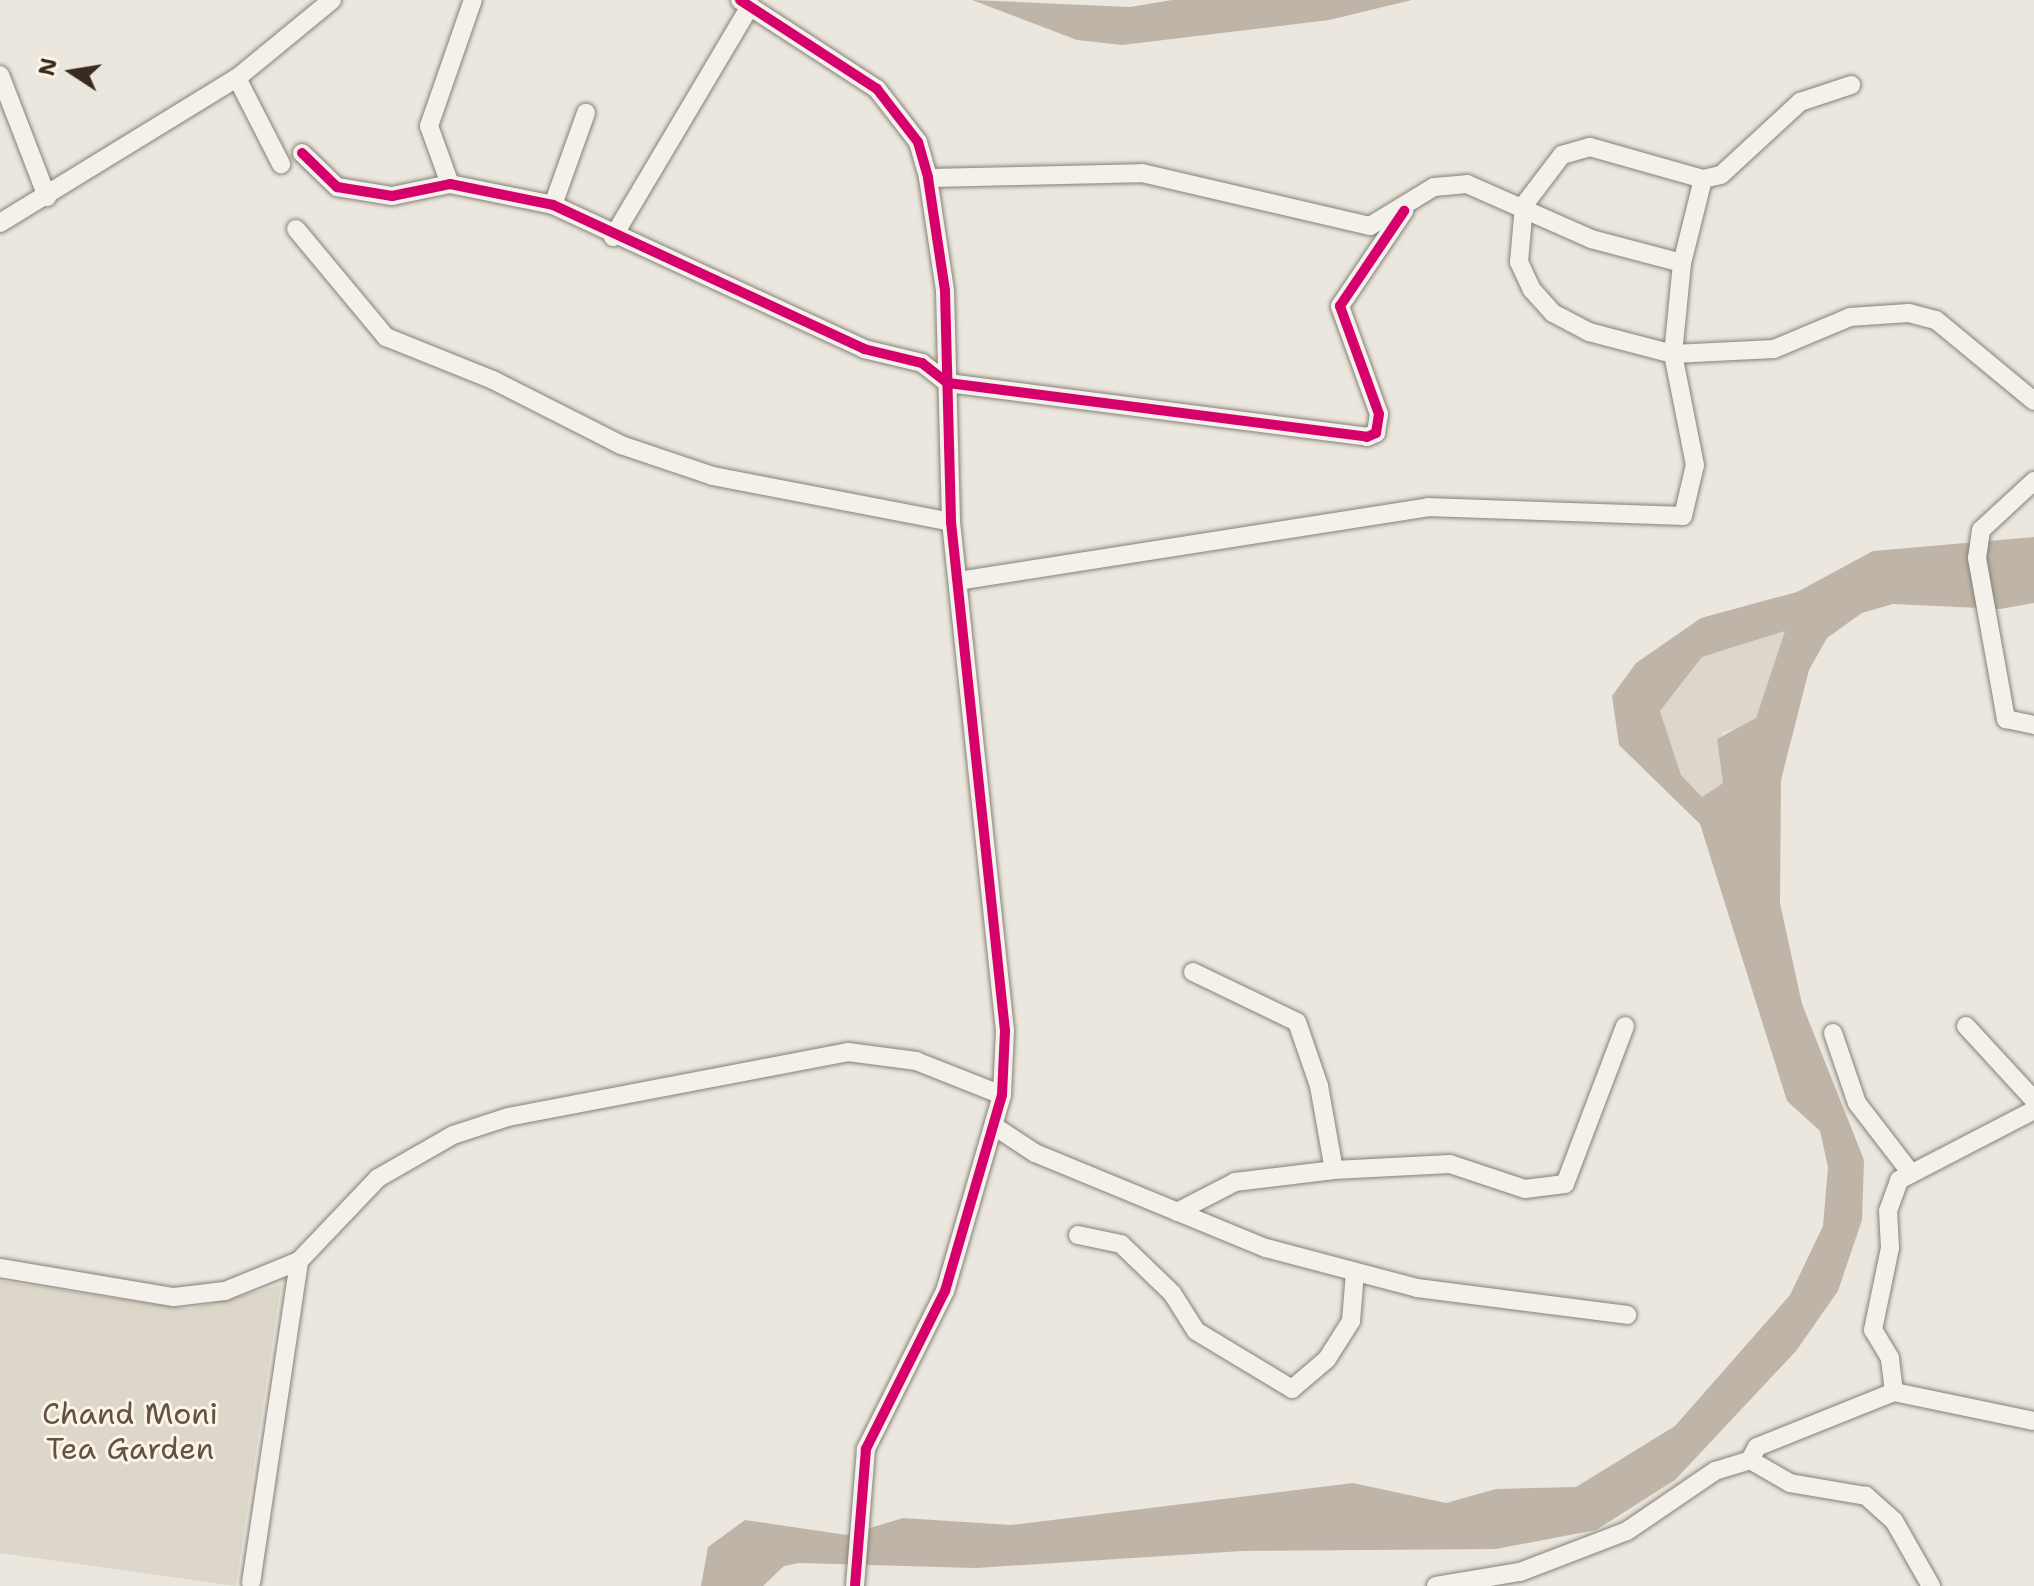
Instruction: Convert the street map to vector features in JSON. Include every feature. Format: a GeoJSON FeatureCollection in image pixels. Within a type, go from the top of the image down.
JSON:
{"type":"FeatureCollection","features":[{"type":"Feature","properties":{"kind":"street"},"geometry":{"type":"LineString","coordinates":[[0,223],[237,78],[332,0]]}},
{"type":"Feature","properties":{"kind":"street"},"geometry":{"type":"LineString","coordinates":[[450,184],[429,126],[473,0]]}},
{"type":"Feature","properties":{"kind":"street"},"geometry":{"type":"LineString","coordinates":[[613,237],[745,3],[877,89],[918,142],[928,178],[945,291],[951,522],[1005,1031],[1002,1095],[945,1291],[866,1449],[855,1586]]}},
{"type":"Feature","properties":{"kind":"street"},"geometry":{"type":"LineString","coordinates":[[0,75],[47,197]]}},
{"type":"Feature","properties":{"kind":"street"},"geometry":{"type":"LineString","coordinates":[[237,78],[281,164]]}},
{"type":"Feature","properties":{"kind":"street"},"geometry":{"type":"LineString","coordinates":[[1851,85],[1800,102],[1721,175],[1703,179],[1590,147],[1546,168],[1524,205],[1519,262],[1553,313],[1589,332],[1673,354],[1774,349],[1850,317],[1909,313],[1936,320],[2034,401]]}},
{"type":"Feature","properties":{"kind":"street"},"geometry":{"type":"LineString","coordinates":[[553,205],[586,113]]}},
{"type":"Feature","properties":{"kind":"street"},"geometry":{"type":"LineString","coordinates":[[0,140],[20,133]]}},
{"type":"Feature","properties":{"kind":"street"},"geometry":{"type":"LineString","coordinates":[[302,153],[337,187],[392,196],[450,184],[553,205],[613,237],[864,349],[922,363],[948,383],[1367,437],[1376,433],[1379,414],[1340,306],[1404,211]]}},
{"type":"Feature","properties":{"kind":"street"},"geometry":{"type":"LineString","coordinates":[[928,178],[1142,173],[1351,225],[1382,224],[1449,183],[1524,205],[1591,239],[1682,263]]}},
{"type":"Feature","properties":{"kind":"street"},"geometry":{"type":"LineString","coordinates":[[958,581],[1428,507],[1683,516],[1695,465],[1673,354],[1682,263],[1703,179]]}},
{"type":"Feature","properties":{"kind":"street"},"geometry":{"type":"LineString","coordinates":[[296,229],[386,337],[621,445],[713,476],[951,522]]}},
{"type":"Feature","properties":{"kind":"street"},"geometry":{"type":"LineString","coordinates":[[2034,481],[1981,530],[1977,558],[2006,719],[2034,725]]}},
{"type":"Feature","properties":{"kind":"street"},"geometry":{"type":"LineString","coordinates":[[1193,972],[1297,1022],[1319,1086],[1334,1170]]}},
{"type":"Feature","properties":{"kind":"street"},"geometry":{"type":"LineString","coordinates":[[1177,1212],[1235,1182],[1334,1170],[1450,1164],[1525,1189],[1565,1184],[1625,1026]]}},
{"type":"Feature","properties":{"kind":"street"},"geometry":{"type":"LineString","coordinates":[[1966,1026],[2034,1100]]}},
{"type":"Feature","properties":{"kind":"street"},"geometry":{"type":"LineString","coordinates":[[1833,1033],[1857,1103],[1911,1173]]}},
{"type":"Feature","properties":{"kind":"street"},"geometry":{"type":"LineString","coordinates":[[0,1268],[191,1297],[299,1261],[346,1206],[402,1162],[508,1117],[848,1052],[916,1061],[1002,1095]]}},
{"type":"Feature","properties":{"kind":"street"},"geometry":{"type":"LineString","coordinates":[[1894,1392],[1890,1358],[1873,1330],[1890,1248],[1888,1211],[1899,1180],[2034,1110]]}},
{"type":"Feature","properties":{"kind":"street"},"geometry":{"type":"LineString","coordinates":[[994,1126],[1035,1153],[1177,1212],[1355,1272],[1501,1302],[1627,1315]]}},
{"type":"Feature","properties":{"kind":"street"},"geometry":{"type":"LineString","coordinates":[[1078,1235],[1121,1244],[1172,1293],[1196,1331],[1292,1389],[1327,1359],[1351,1321],[1355,1272]]}},
{"type":"Feature","properties":{"kind":"street"},"geometry":{"type":"LineString","coordinates":[[251,1583],[299,1261]]}},
{"type":"Feature","properties":{"kind":"street"},"geometry":{"type":"LineString","coordinates":[[1436,1586],[1520,1572],[1627,1531],[1715,1471],[1750,1460],[1757,1447],[1894,1392],[2034,1421]]}},
{"type":"Feature","properties":{"kind":"street"},"geometry":{"type":"LineString","coordinates":[[1750,1460],[1790,1483],[1866,1496],[1894,1521],[1931,1586]]}},
{"type":"Feature","properties":{"kind":"green space"},"geometry":{"type":"Polygon","coordinates":[[[1785,631],[1756,718],[1749,727],[1722,732],[1723,783],[1702,797],[1681,775],[1660,711],[1702,657],[1785,631]]]}},
{"type":"Feature","properties":{"kind":"green space","name":"Chand Moni Tea Garden"},"geometry":{"type":"Polygon","coordinates":[[[0,1281],[189,1309],[281,1285],[236,1586],[0,1553],[0,1281]]]}},
{"type":"Feature","properties":{"kind":"shaded area"},"geometry":{"type":"Polygon","coordinates":[[[972,0],[1130,7],[1172,0],[1412,0],[1329,20],[1122,45],[1077,40],[972,0]]]}},
{"type":"Feature","properties":{"kind":"shaded area"},"geometry":{"type":"Polygon","coordinates":[[[2034,537],[2034,603],[2000,609],[1893,604],[1862,613],[1827,638],[1809,670],[1781,780],[1780,903],[1802,1004],[1864,1160],[1862,1220],[1838,1291],[1796,1351],[1675,1480],[1596,1530],[1496,1549],[1242,1551],[976,1568],[799,1563],[784,1566],[763,1586],[701,1586],[708,1547],[745,1520],[847,1535],[903,1518],[1011,1525],[1353,1483],[1446,1503],[1496,1489],[1576,1487],[1675,1426],[1790,1295],[1823,1226],[1828,1167],[1820,1131],[1787,1101],[1700,824],[1619,745],[1612,696],[1636,663],[1701,618],[1797,592],[1873,551],[2034,537]],[[1785,631],[1702,657],[1660,711],[1681,775],[1702,797],[1723,783],[1717,739],[1756,718],[1785,631]]]}},
{"type":"Feature","properties":{"kind":"cycle path"},"geometry":{"type":"LineString","coordinates":[[740,0],[877,89],[918,142],[928,178],[945,291],[951,522],[1005,1031],[1002,1095],[945,1291],[866,1449],[855,1586]]}},
{"type":"Feature","properties":{"kind":"cycle path"},"geometry":{"type":"LineString","coordinates":[[302,153],[337,187],[392,196],[450,184],[553,205],[864,349],[922,363],[948,383],[1367,437],[1376,433],[1379,414],[1340,306],[1404,211]]}}]}
